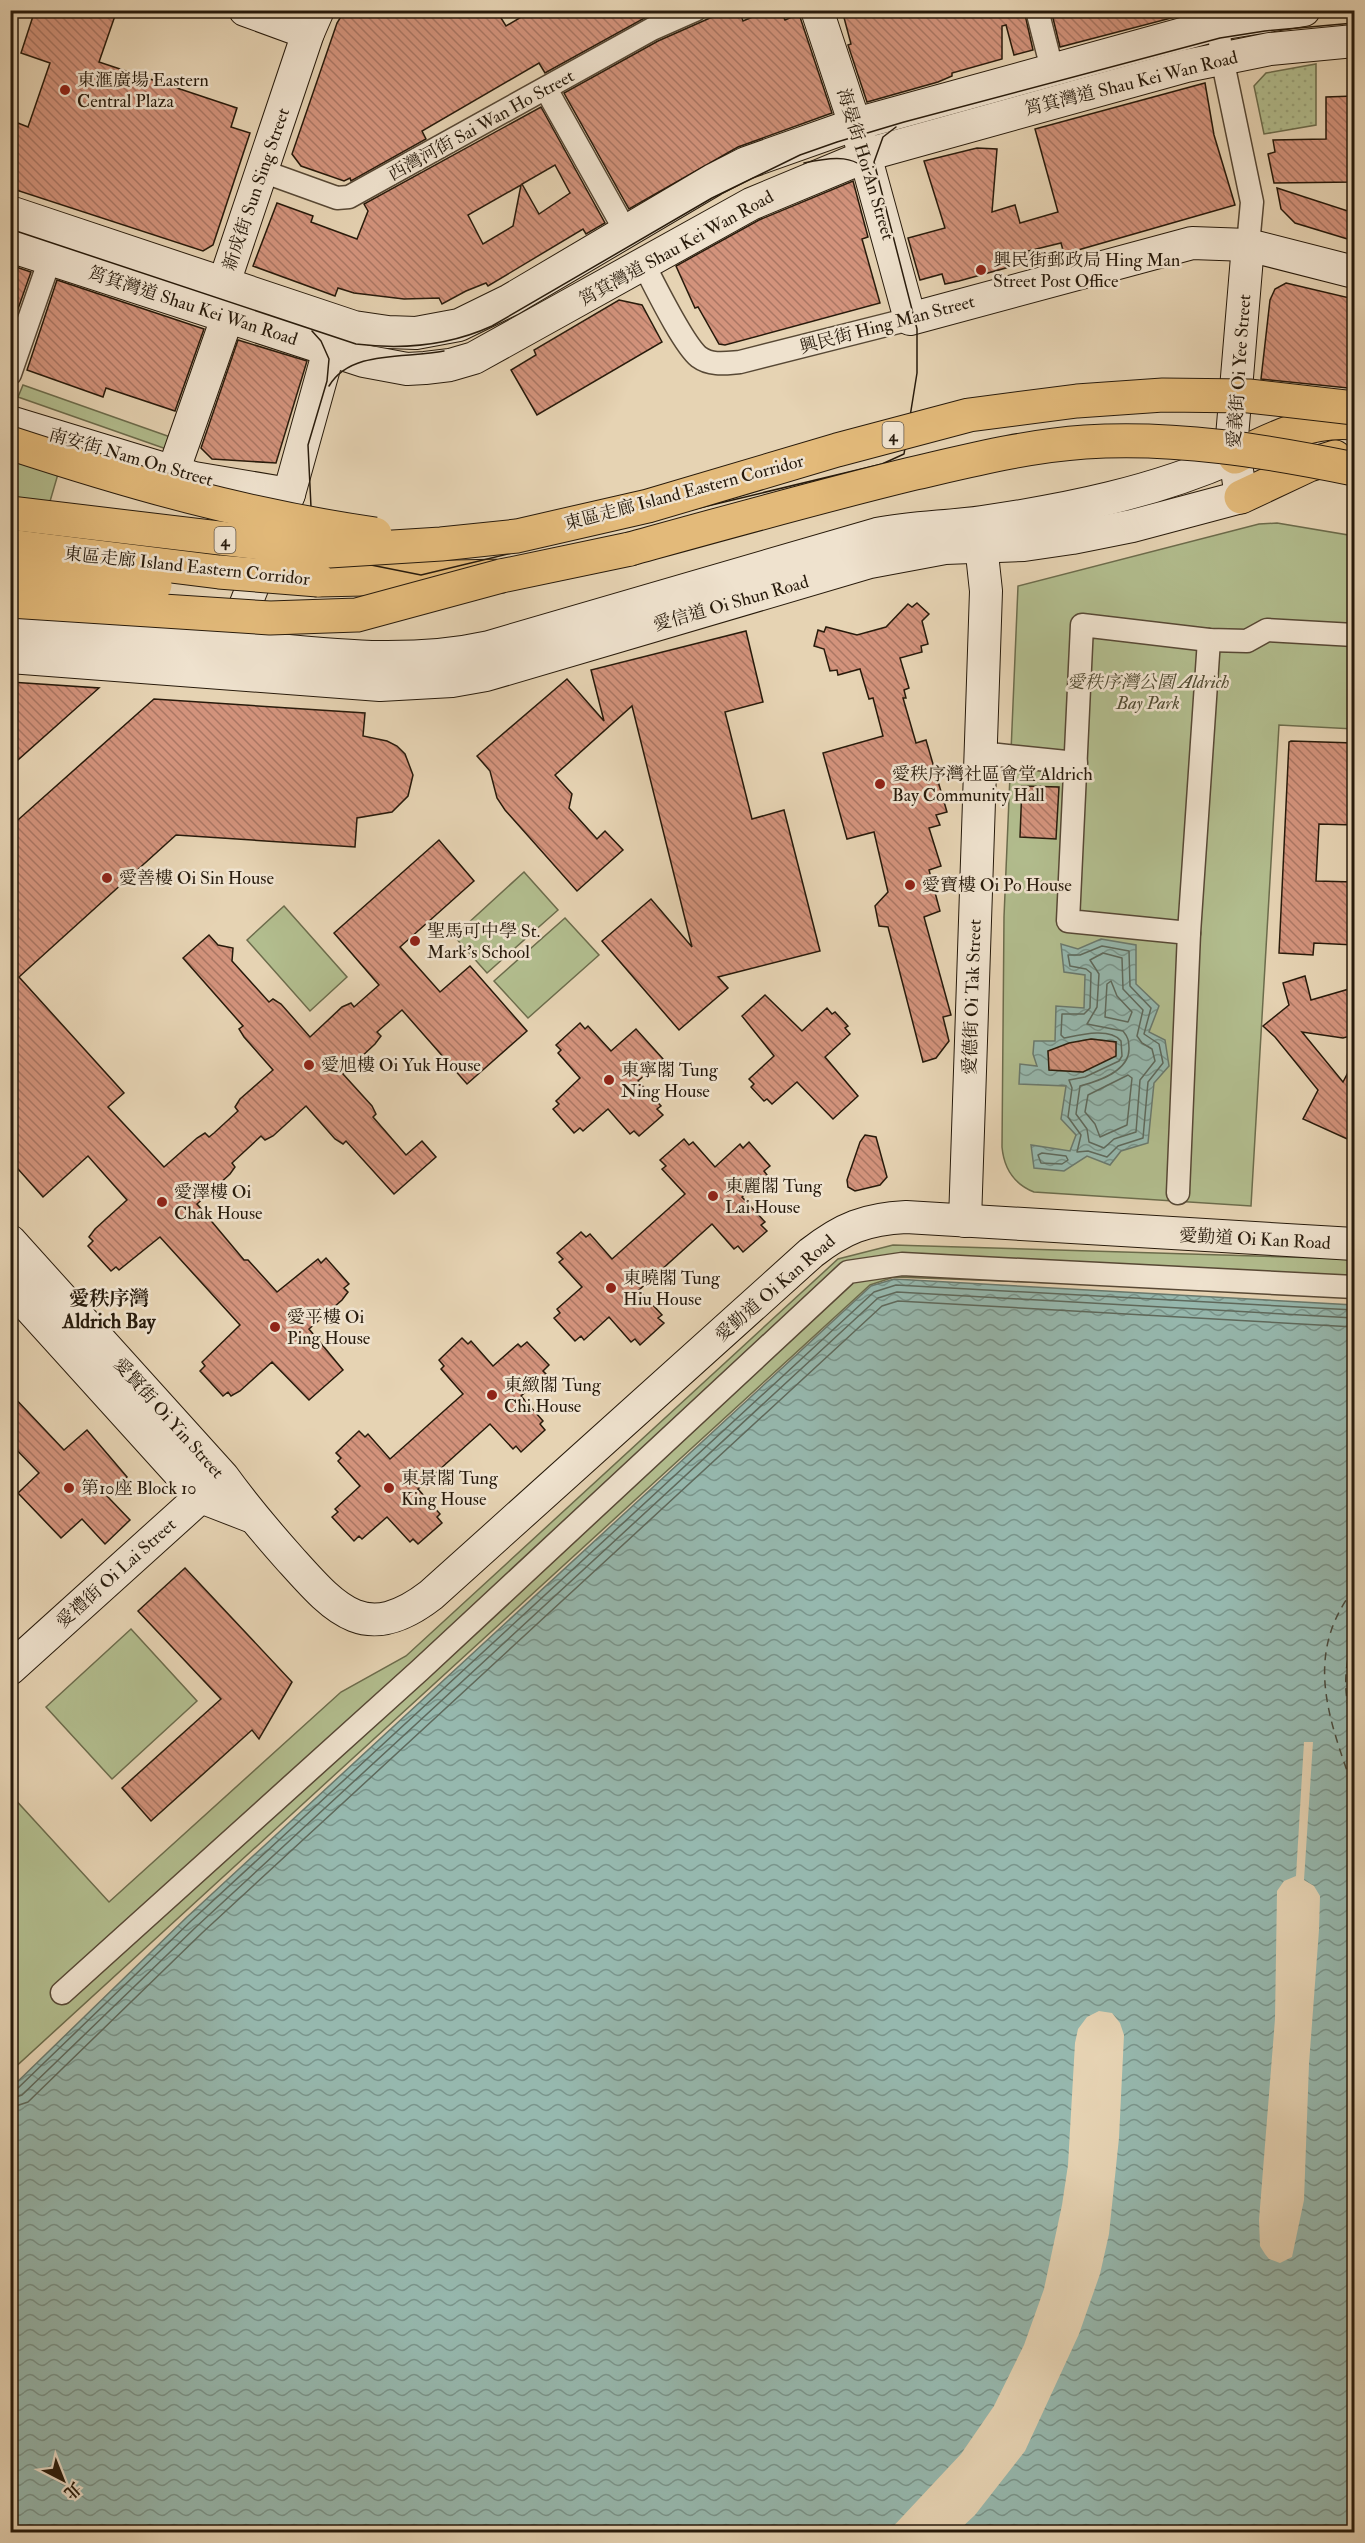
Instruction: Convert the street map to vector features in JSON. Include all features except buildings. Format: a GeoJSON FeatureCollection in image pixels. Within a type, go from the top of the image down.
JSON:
{"type":"FeatureCollection","features":[{"type":"Feature","properties":{"kind":"highway","name":"東區走廊 Island Eastern Corridor"},"geometry":{"type":"LineString","coordinates":[[10,513],[329,551],[441,544],[518,536],[648,506],[837,450],[969,415],[1077,401],[1163,395],[1249,396],[1354,408]]}},
{"type":"Feature","properties":{"kind":"highway"},"geometry":{"type":"LineString","coordinates":[[1233,457],[1290,431],[1328,423],[1354,423]]}},
{"type":"Feature","properties":{"kind":"highway","name":"東區走廊 Island Eastern Corridor"},"geometry":{"type":"LineString","coordinates":[[10,546],[219,572],[318,580],[501,576],[630,549],[849,489],[982,457],[1083,442],[1175,443],[1258,451],[1354,469]]}},
{"type":"Feature","properties":{"kind":"highway"},"geometry":{"type":"LineString","coordinates":[[10,443],[193,499],[327,527],[441,544]]}},
{"type":"Feature","properties":{"kind":"highway"},"geometry":{"type":"LineString","coordinates":[[1241,497],[1324,460],[1354,454]]}},
{"type":"Feature","properties":{"kind":"highway"},"geometry":{"type":"LineString","coordinates":[[10,575],[214,588],[244,588],[318,580]]}},
{"type":"Feature","properties":{"kind":"highway"},"geometry":{"type":"LineString","coordinates":[[10,601],[270,618],[357,615],[501,576]]}},
{"type":"Feature","properties":{"kind":"street"},"geometry":{"type":"LineString","coordinates":[[245,10],[313,22]]}},
{"type":"Feature","properties":{"kind":"street","name":"西灣河街 Sai Wan Ho Street"},"geometry":{"type":"LineString","coordinates":[[262,171],[338,198],[350,197],[652,29],[695,10]]}},
{"type":"Feature","properties":{"kind":"street","name":"海晏街 Hoi An Street"},"geometry":{"type":"LineString","coordinates":[[817,10],[856,124],[910,319]]}},
{"type":"Feature","properties":{"kind":"street"},"geometry":{"type":"LineString","coordinates":[[1037,10],[1052,69]]}},
{"type":"Feature","properties":{"kind":"street","name":"筲箕灣道 Shau Kei Wan Road"},"geometry":{"type":"LineString","coordinates":[[10,212],[354,327],[388,332],[435,332],[459,325],[494,309],[625,231],[746,163],[856,124],[1052,69],[1217,17],[1304,10]]}},
{"type":"Feature","properties":{"kind":"street"},"geometry":{"type":"LineString","coordinates":[[1217,17],[1222,58],[1252,202],[1248,245]]}},
{"type":"Feature","properties":{"kind":"street","name":"新成街 Sun Sing Street"},"geometry":{"type":"LineString","coordinates":[[173,472],[227,318],[224,283],[313,22]]}},
{"type":"Feature","properties":{"kind":"street","name":"筲箕灣道 Shau Kei Wan Road"},"geometry":{"type":"LineString","coordinates":[[10,246],[364,361],[407,369],[450,365],[496,348],[751,204],[865,155],[1222,58],[1270,49],[1354,41]]}},
{"type":"Feature","properties":{"kind":"street"},"geometry":{"type":"LineString","coordinates":[[546,89],[625,231]]}},
{"type":"Feature","properties":{"kind":"street","name":"興民街 Hing Man Street"},"geometry":{"type":"LineString","coordinates":[[644,265],[699,357],[716,363],[740,362],[1192,243],[1248,245],[1354,272]]}},
{"type":"Feature","properties":{"kind":"street","name":"愛義街 Oi Yee Street"},"geometry":{"type":"LineString","coordinates":[[1241,497],[1233,457],[1233,419],[1248,245]]}},
{"type":"Feature","properties":{"kind":"street"},"geometry":{"type":"LineString","coordinates":[[10,374],[50,259]]}},
{"type":"Feature","properties":{"kind":"street"},"geometry":{"type":"LineString","coordinates":[[224,659],[289,494],[329,350]]}},
{"type":"Feature","properties":{"kind":"street","name":"南安街 Nam On Street"},"geometry":{"type":"LineString","coordinates":[[10,422],[194,478],[289,494]]}},
{"type":"Feature","properties":{"kind":"street","name":"愛信道 Oi Shun Road"},"geometry":{"type":"LineString","coordinates":[[981,535],[1200,472],[1233,457]]}},
{"type":"Feature","properties":{"kind":"street","name":"愛信道 Oi Shun Road"},"geometry":{"type":"LineString","coordinates":[[224,659],[396,659],[463,653],[877,534],[924,526],[1024,545],[1092,534],[1241,497]]}},
{"type":"Feature","properties":{"kind":"street","name":"愛德街 Oi Tak Street"},"geometry":{"type":"LineString","coordinates":[[965,1221],[986,591],[981,535]]}},
{"type":"Feature","properties":{"kind":"street"},"geometry":{"type":"LineString","coordinates":[[1189,933],[1068,921],[1082,625],[1209,640],[1247,641],[1267,630],[1354,635]]}},
{"type":"Feature","properties":{"kind":"street"},"geometry":{"type":"LineString","coordinates":[[10,632],[224,659]]}},
{"type":"Feature","properties":{"kind":"street"},"geometry":{"type":"LineString","coordinates":[[1178,1193],[1189,933],[1209,640]]}},
{"type":"Feature","properties":{"kind":"street"},"geometry":{"type":"LineString","coordinates":[[10,657],[224,659]]}},
{"type":"Feature","properties":{"kind":"street"},"geometry":{"type":"LineString","coordinates":[[980,753],[1076,763]]}},
{"type":"Feature","properties":{"kind":"street","name":"愛勤道 Oi Kan Road"},"geometry":{"type":"LineString","coordinates":[[367,1619],[392,1617],[417,1606],[431,1595],[832,1237],[876,1218],[906,1217],[1354,1244]]}},
{"type":"Feature","properties":{"kind":"street","name":"愛賢街 Oi Yin Street"},"geometry":{"type":"LineString","coordinates":[[10,1241],[212,1487]]}},
{"type":"Feature","properties":{"kind":"street"},"geometry":{"type":"LineString","coordinates":[[62,1993],[420,1670],[848,1272],[902,1264],[1354,1287]]}},
{"type":"Feature","properties":{"kind":"street","name":"愛賢街 Oi Yin Street"},"geometry":{"type":"LineString","coordinates":[[10,1286],[212,1487],[251,1516],[332,1604],[354,1616],[367,1619]]}},
{"type":"Feature","properties":{"kind":"street","name":"愛禮街 Oi Lai Street"},"geometry":{"type":"LineString","coordinates":[[10,1669],[212,1487]]}},
{"type":"Feature","properties":{"kind":"green space"},"geometry":{"type":"Polygon","coordinates":[[[1316,64],[1316,125],[1264,134],[1254,86],[1266,73],[1316,64]]]}},
{"type":"Feature","properties":{"kind":"green space"},"geometry":{"type":"Polygon","coordinates":[[[23,385],[176,439],[172,451],[18,397],[23,385]]]}},
{"type":"Feature","properties":{"kind":"green space"},"geometry":{"type":"Polygon","coordinates":[[[11,459],[58,474],[25,587],[11,586],[11,459]]]}},
{"type":"Feature","properties":{"kind":"green space","name":"愛秩序灣公園 Aldrich Bay Park"},"geometry":{"type":"Polygon","coordinates":[[[1277,523],[1354,536],[1354,729],[1279,725],[1251,1206],[1034,1192],[1021,1185],[1011,1175],[1002,1147],[1004,917],[1018,586],[1259,524],[1277,523]]]}},
{"type":"Feature","properties":{"kind":"green space"},"geometry":{"type":"Polygon","coordinates":[[[524,872],[558,910],[487,973],[454,936],[524,872]]]}},
{"type":"Feature","properties":{"kind":"green space"},"geometry":{"type":"Polygon","coordinates":[[[284,906],[347,977],[310,1011],[247,940],[284,906]]]}},
{"type":"Feature","properties":{"kind":"green space"},"geometry":{"type":"Polygon","coordinates":[[[565,918],[599,955],[528,1018],[494,981],[565,918]]]}},
{"type":"Feature","properties":{"kind":"green space"},"geometry":{"type":"Polygon","coordinates":[[[893,1245],[1354,1259],[1354,1294],[894,1277],[870,1285],[11,2071],[11,1795],[109,1902],[341,1692],[406,1656],[838,1259],[893,1245]]]}},
{"type":"Feature","properties":{"kind":"green space"},"geometry":{"type":"Polygon","coordinates":[[[131,1629],[197,1701],[112,1779],[46,1707],[131,1629]]]}},
{"type":"Feature","properties":{"kind":"water"},"geometry":{"type":"Polygon","coordinates":[[[1101,939],[1136,945],[1136,984],[1159,1006],[1149,1032],[1165,1040],[1169,1066],[1154,1083],[1148,1143],[1121,1151],[1110,1165],[1087,1156],[1064,1171],[1034,1168],[1031,1145],[1070,1151],[1076,1135],[1061,1119],[1066,1086],[1019,1084],[1020,1064],[1037,1066],[1033,1054],[1034,1041],[1055,1041],[1056,1006],[1084,1008],[1085,975],[1064,972],[1061,944],[1078,949],[1101,939]],[[1092,1039],[1048,1051],[1050,1070],[1083,1072],[1116,1042],[1092,1039]]]}},
{"type":"Feature","properties":{"kind":"water"},"geometry":{"type":"Polygon","coordinates":[[[894,1279],[1354,1305],[1354,2532],[11,2532],[11,2088],[187,1917],[871,1286],[894,1279]]]}},
{"type":"Feature","properties":{"kind":"pier"},"geometry":{"type":"Polygon","coordinates":[[[1304,1742],[1313,1742],[1304,1880],[1314,1886],[1320,1896],[1319,1930],[1309,2064],[1304,2200],[1292,2257],[1280,2263],[1269,2259],[1260,2246],[1259,2220],[1275,2019],[1277,1891],[1284,1881],[1296,1876],[1304,1742]]]}},
{"type":"Feature","properties":{"kind":"pier"},"geometry":{"type":"Polygon","coordinates":[[[1099,2011],[1112,2013],[1120,2023],[1124,2035],[1119,2138],[1109,2234],[1100,2274],[1079,2334],[1025,2451],[975,2515],[957,2532],[888,2532],[961,2454],[994,2406],[1024,2345],[1044,2289],[1062,2205],[1068,2165],[1075,2043],[1078,2029],[1087,2017],[1099,2011]]]}},
{"type":"Feature","properties":{"kind":"ferry route"},"geometry":{"type":"LineString","coordinates":[[1354,1589],[1338,1614],[1329,1639],[1325,1664],[1330,1714],[1354,1791]]}},
{"type":"Feature","properties":{"kind":"ferry route"},"geometry":{"type":"LineString","coordinates":[[1354,1633],[1346,1673],[1348,1707],[1354,1735]]}},
{"type":"Feature","properties":{"kind":"tram line"},"geometry":{"type":"LineString","coordinates":[[10,229],[356,344],[391,347],[425,345],[459,338],[492,326],[712,198],[800,155],[837,142],[1220,38],[1265,31],[1354,23]]}},
{"type":"Feature","properties":{"kind":"tram line"},"geometry":{"type":"LineString","coordinates":[[312,331],[321,341],[329,359],[327,381],[308,445],[311,507],[319,531],[371,565],[421,575],[882,464],[904,454],[917,373],[917,329],[874,162],[883,137],[896,127]]}},
{"type":"Feature","properties":{"kind":"tram line"},"geometry":{"type":"LineString","coordinates":[[804,163],[834,158],[853,161],[861,165],[875,181]]}},
{"type":"Feature","properties":{"kind":"tram line"},"geometry":{"type":"LineString","coordinates":[[329,386],[339,374],[365,361],[444,351]]}},
{"type":"Feature","properties":{"kind":"place","name":"東滙廣場 Eastern Central Plaza"},"geometry":{"type":"Point","coordinates":[65,90]}},
{"type":"Feature","properties":{"kind":"place","name":"興民街郵政局 Hing Man Street Post Office"},"geometry":{"type":"Point","coordinates":[981,270]}},
{"type":"Feature","properties":{"kind":"place","name":"愛秩序灣社區會堂 Aldrich Bay Community Hall"},"geometry":{"type":"Point","coordinates":[880,784]}},
{"type":"Feature","properties":{"kind":"place","name":"愛善樓 Oi Sin House"},"geometry":{"type":"Point","coordinates":[107,878]}},
{"type":"Feature","properties":{"kind":"place","name":"愛寶樓 Oi Po House"},"geometry":{"type":"Point","coordinates":[910,885]}},
{"type":"Feature","properties":{"kind":"place","name":"聖馬可中學 St. Mark's School"},"geometry":{"type":"Point","coordinates":[415,941]}},
{"type":"Feature","properties":{"kind":"place","name":"愛旭樓 Oi Yuk House"},"geometry":{"type":"Point","coordinates":[309,1065]}},
{"type":"Feature","properties":{"kind":"place","name":"東寧閣 Tung Ning House"},"geometry":{"type":"Point","coordinates":[609,1080]}},
{"type":"Feature","properties":{"kind":"place","name":"東麗閣 Tung Lai House"},"geometry":{"type":"Point","coordinates":[713,1196]}},
{"type":"Feature","properties":{"kind":"place","name":"愛澤樓 Oi Chak House"},"geometry":{"type":"Point","coordinates":[162,1202]}},
{"type":"Feature","properties":{"kind":"place","name":"東曉閣 Tung Hiu House"},"geometry":{"type":"Point","coordinates":[611,1288]}},
{"type":"Feature","properties":{"kind":"place","name":"愛平樓 Oi Ping House"},"geometry":{"type":"Point","coordinates":[275,1327]}},
{"type":"Feature","properties":{"kind":"place","name":"東緻閣 Tung Chi House"},"geometry":{"type":"Point","coordinates":[492,1395]}},
{"type":"Feature","properties":{"kind":"place","name":"第10座 Block 10"},"geometry":{"type":"Point","coordinates":[69,1488]}},
{"type":"Feature","properties":{"kind":"place","name":"東景閣 Tung King House"},"geometry":{"type":"Point","coordinates":[389,1488]}},
{"type":"Feature","properties":{"kind":"district","name":"愛秩序灣 Aldrich Bay"},"geometry":{"type":"Point","coordinates":[109,1310]}}]}
